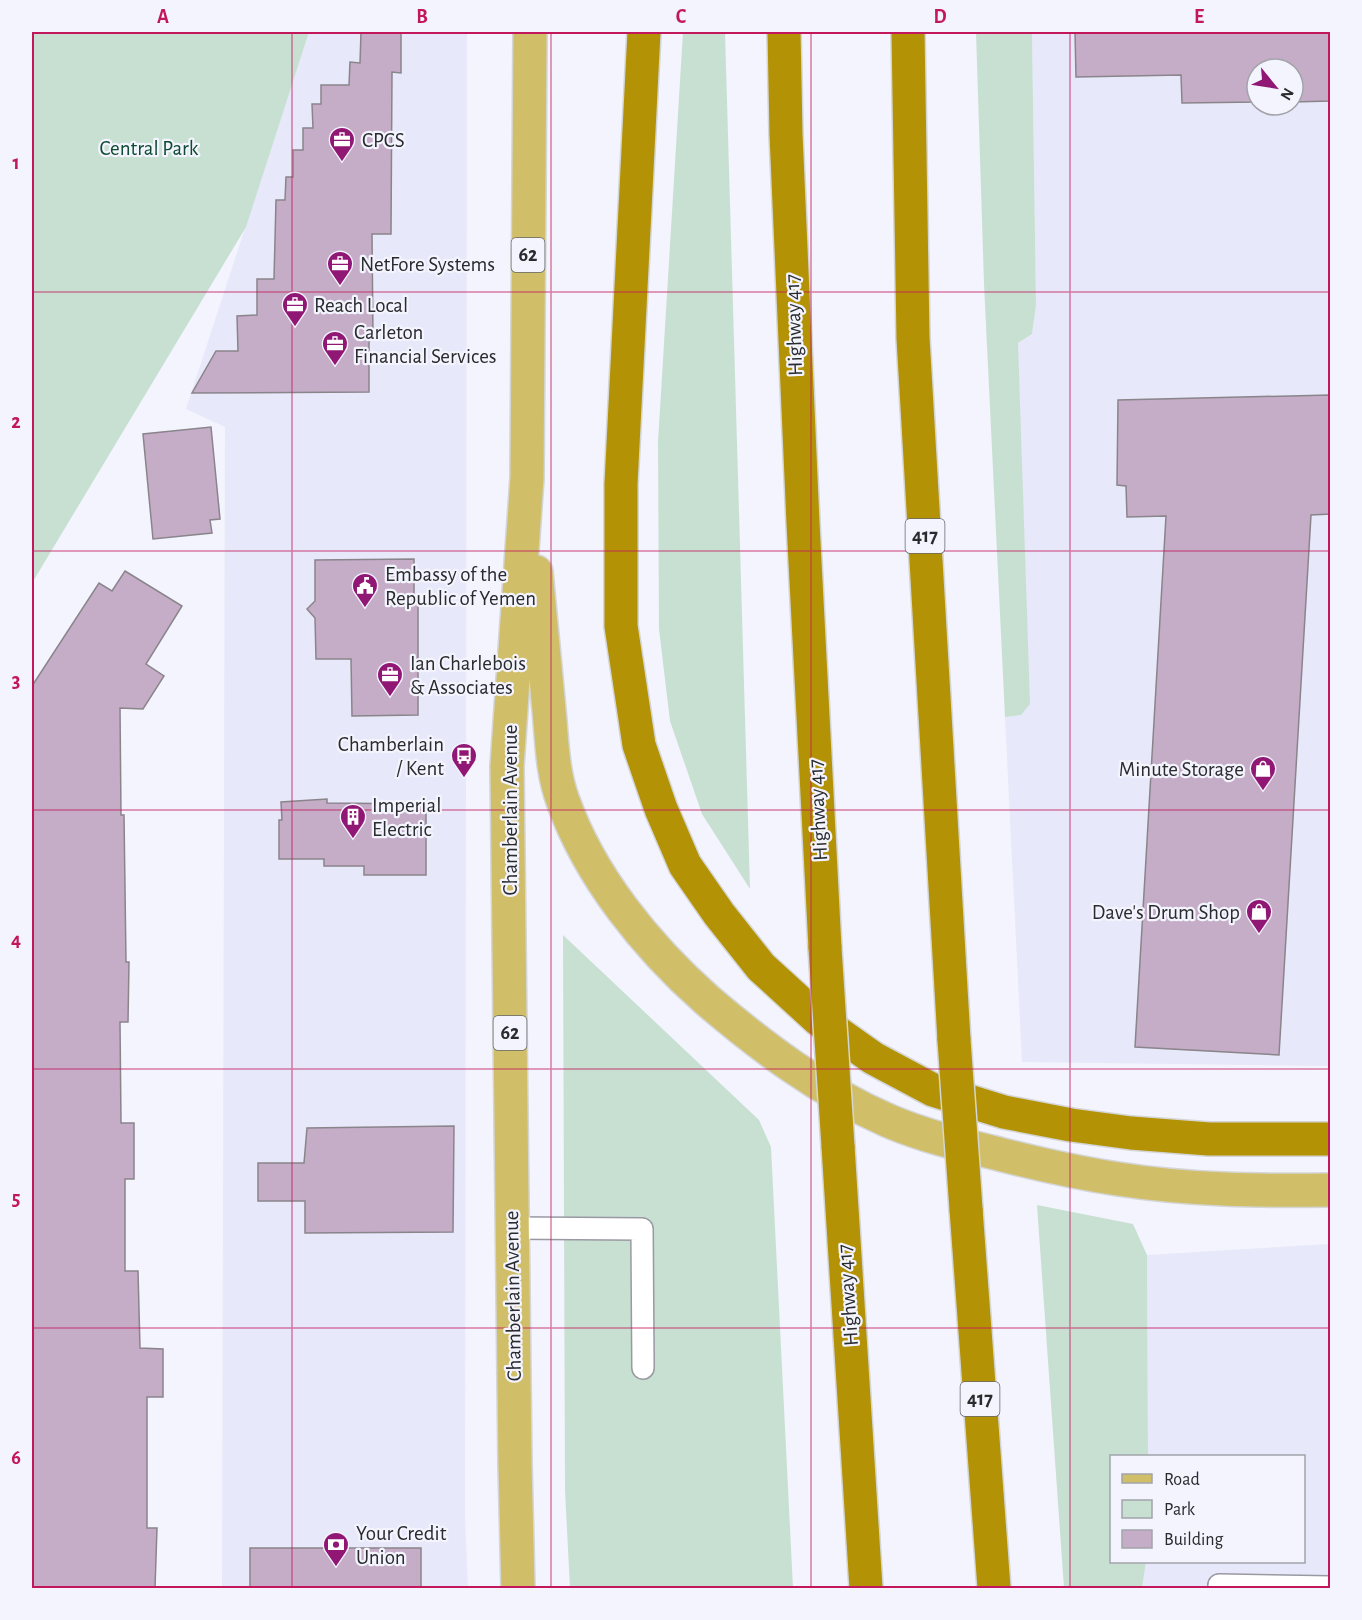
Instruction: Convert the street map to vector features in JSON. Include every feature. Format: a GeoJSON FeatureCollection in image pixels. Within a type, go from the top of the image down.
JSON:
{"type":"FeatureCollection","features":[{"type":"Feature","properties":{"kind":"highway"},"geometry":{"type":"LineString","coordinates":[[644,32],[621,484],[621,626],[639,745],[661,809],[685,865],[719,914],[761,967],[818,1019],[873,1058],[933,1090],[1004,1113],[1131,1133],[1209,1139],[1330,1138]]}},
{"type":"Feature","properties":{"kind":"highway","name":"Highway 417"},"geometry":{"type":"LineString","coordinates":[[784,32],[786,134],[802,512],[825,948],[866,1588]]}},
{"type":"Feature","properties":{"kind":"highway","name":"417"},"geometry":{"type":"LineString","coordinates":[[908,32],[913,338],[954,1040],[994,1588]]}},
{"type":"Feature","properties":{"kind":"main road","name":"Chamberlain Avenue"},"geometry":{"type":"LineString","coordinates":[[518,1588],[507,766],[527,478],[530,32]]}},
{"type":"Feature","properties":{"kind":"main road"},"geometry":{"type":"LineString","coordinates":[[527,478],[554,765],[562,800],[596,871],[651,945],[687,982],[732,1022],[781,1059],[836,1093],[889,1120],[938,1138],[1055,1168],[1120,1180],[1201,1188],[1274,1191],[1330,1190]]}},
{"type":"Feature","properties":{"kind":"lane"},"geometry":{"type":"LineString","coordinates":[[512,1228],[642,1229],[643,1368]]}},
{"type":"Feature","properties":{"kind":"lane"},"geometry":{"type":"LineString","coordinates":[[1219,1588],[1219,1585],[1330,1587]]}},
{"type":"Feature","properties":{"kind":"shaded area"},"geometry":{"type":"Polygon","coordinates":[[[309,32],[467,32],[465,1518],[468,1588],[222,1588],[225,427],[186,409],[309,32]]]}},
{"type":"Feature","properties":{"kind":"shaded area"},"geometry":{"type":"Polygon","coordinates":[[[1032,32],[1330,32],[1330,1066],[1022,1062],[1005,717],[1021,715],[1018,343],[1032,334],[1036,305],[1032,32]]]}},
{"type":"Feature","properties":{"kind":"shaded area"},"geometry":{"type":"Polygon","coordinates":[[[1330,1244],[1330,1588],[1142,1588],[1146,1563],[1305,1563],[1305,1455],[1148,1455],[1147,1255],[1330,1244]]]}},
{"type":"Feature","properties":{"kind":"green space","name":"Central Park"},"geometry":{"type":"Polygon","coordinates":[[[32,32],[309,32],[246,227],[32,583],[32,32]]]}},
{"type":"Feature","properties":{"kind":"green space"},"geometry":{"type":"Polygon","coordinates":[[[683,32],[725,32],[750,889],[702,814],[670,721],[659,629],[658,442],[683,32]]]}},
{"type":"Feature","properties":{"kind":"green space"},"geometry":{"type":"Polygon","coordinates":[[[976,32],[1032,32],[1036,305],[1032,334],[1018,343],[1030,704],[1021,715],[1005,717],[984,284],[976,32]]]}},
{"type":"Feature","properties":{"kind":"green space"},"geometry":{"type":"Polygon","coordinates":[[[563,935],[759,1120],[771,1147],[793,1588],[570,1588],[565,1491],[563,935]]]}},
{"type":"Feature","properties":{"kind":"green space"},"geometry":{"type":"Polygon","coordinates":[[[1037,1205],[1133,1224],[1147,1255],[1148,1455],[1110,1455],[1110,1563],[1146,1563],[1142,1588],[1064,1588],[1037,1205]]]}},
{"type":"Feature","properties":{"kind":"building"},"geometry":{"type":"Polygon","coordinates":[[[361,32],[401,32],[401,73],[392,72],[391,234],[372,234],[373,337],[369,337],[369,392],[192,393],[216,351],[238,351],[237,316],[257,315],[257,279],[274,279],[276,200],[285,200],[286,177],[293,177],[293,150],[303,150],[303,128],[313,128],[312,104],[321,104],[321,85],[349,85],[350,62],[360,63],[361,32]]]}},
{"type":"Feature","properties":{"kind":"building"},"geometry":{"type":"Polygon","coordinates":[[[1075,32],[1330,32],[1330,101],[1305,102],[1305,57],[1245,57],[1245,102],[1182,103],[1181,75],[1076,77],[1075,32]]]}},
{"type":"Feature","properties":{"kind":"building"},"geometry":{"type":"Polygon","coordinates":[[[1330,395],[1330,514],[1311,515],[1279,1055],[1135,1047],[1166,516],[1127,517],[1126,486],[1117,485],[1118,400],[1330,395]]]}},
{"type":"Feature","properties":{"kind":"building"},"geometry":{"type":"Polygon","coordinates":[[[211,427],[220,519],[210,520],[212,533],[153,539],[143,434],[211,427]]]}},
{"type":"Feature","properties":{"kind":"building","name":"Embassy of the Republic of Yemen"},"geometry":{"type":"Polygon","coordinates":[[[414,559],[414,598],[418,603],[418,715],[352,716],[351,659],[316,659],[315,618],[307,609],[315,601],[315,560],[414,559]]]}},
{"type":"Feature","properties":{"kind":"building"},"geometry":{"type":"Polygon","coordinates":[[[125,571],[182,606],[146,664],[164,676],[143,709],[120,708],[126,962],[129,962],[128,1022],[120,1022],[121,1123],[134,1123],[134,1179],[125,1179],[125,1271],[138,1271],[140,1348],[163,1349],[163,1397],[147,1397],[147,1528],[157,1528],[155,1588],[32,1588],[32,686],[99,583],[112,591],[125,571]]]}},
{"type":"Feature","properties":{"kind":"building","name":"Imperial Electric"},"geometry":{"type":"Polygon","coordinates":[[[327,799],[327,803],[426,804],[426,875],[364,875],[364,866],[324,866],[324,859],[279,859],[281,802],[327,799]]]}},
{"type":"Feature","properties":{"kind":"building"},"geometry":{"type":"Polygon","coordinates":[[[454,1126],[453,1232],[305,1233],[305,1201],[258,1201],[258,1163],[304,1163],[307,1128],[454,1126]]]}},
{"type":"Feature","properties":{"kind":"building","name":"Your Credit Union"},"geometry":{"type":"Polygon","coordinates":[[[250,1548],[421,1548],[421,1588],[250,1588],[250,1548]]]}},
{"type":"Feature","properties":{"kind":"place","name":"CPCS"},"geometry":{"type":"Point","coordinates":[342,163]}},
{"type":"Feature","properties":{"kind":"place","name":"NetFore Systems"},"geometry":{"type":"Point","coordinates":[340,287]}},
{"type":"Feature","properties":{"kind":"place","name":"Reach Local"},"geometry":{"type":"Point","coordinates":[295,328]}},
{"type":"Feature","properties":{"kind":"place","name":"Carleton Financial Services"},"geometry":{"type":"Point","coordinates":[335,367]}},
{"type":"Feature","properties":{"kind":"place","name":"Embassy of the Republic of Yemen"},"geometry":{"type":"Point","coordinates":[365,609]}},
{"type":"Feature","properties":{"kind":"place","name":"Ian Charlebois & Associates"},"geometry":{"type":"Point","coordinates":[390,698]}},
{"type":"Feature","properties":{"kind":"place","name":"Chamberlain / Kent"},"geometry":{"type":"Point","coordinates":[464,779]}},
{"type":"Feature","properties":{"kind":"place","name":"Minute Storage"},"geometry":{"type":"Point","coordinates":[1263,792]}},
{"type":"Feature","properties":{"kind":"place","name":"Imperial Electric"},"geometry":{"type":"Point","coordinates":[353,840]}},
{"type":"Feature","properties":{"kind":"place","name":"Dave's Drum Shop"},"geometry":{"type":"Point","coordinates":[1259,935]}},
{"type":"Feature","properties":{"kind":"place","name":"Your Credit Union"},"geometry":{"type":"Point","coordinates":[336,1568]}}]}
